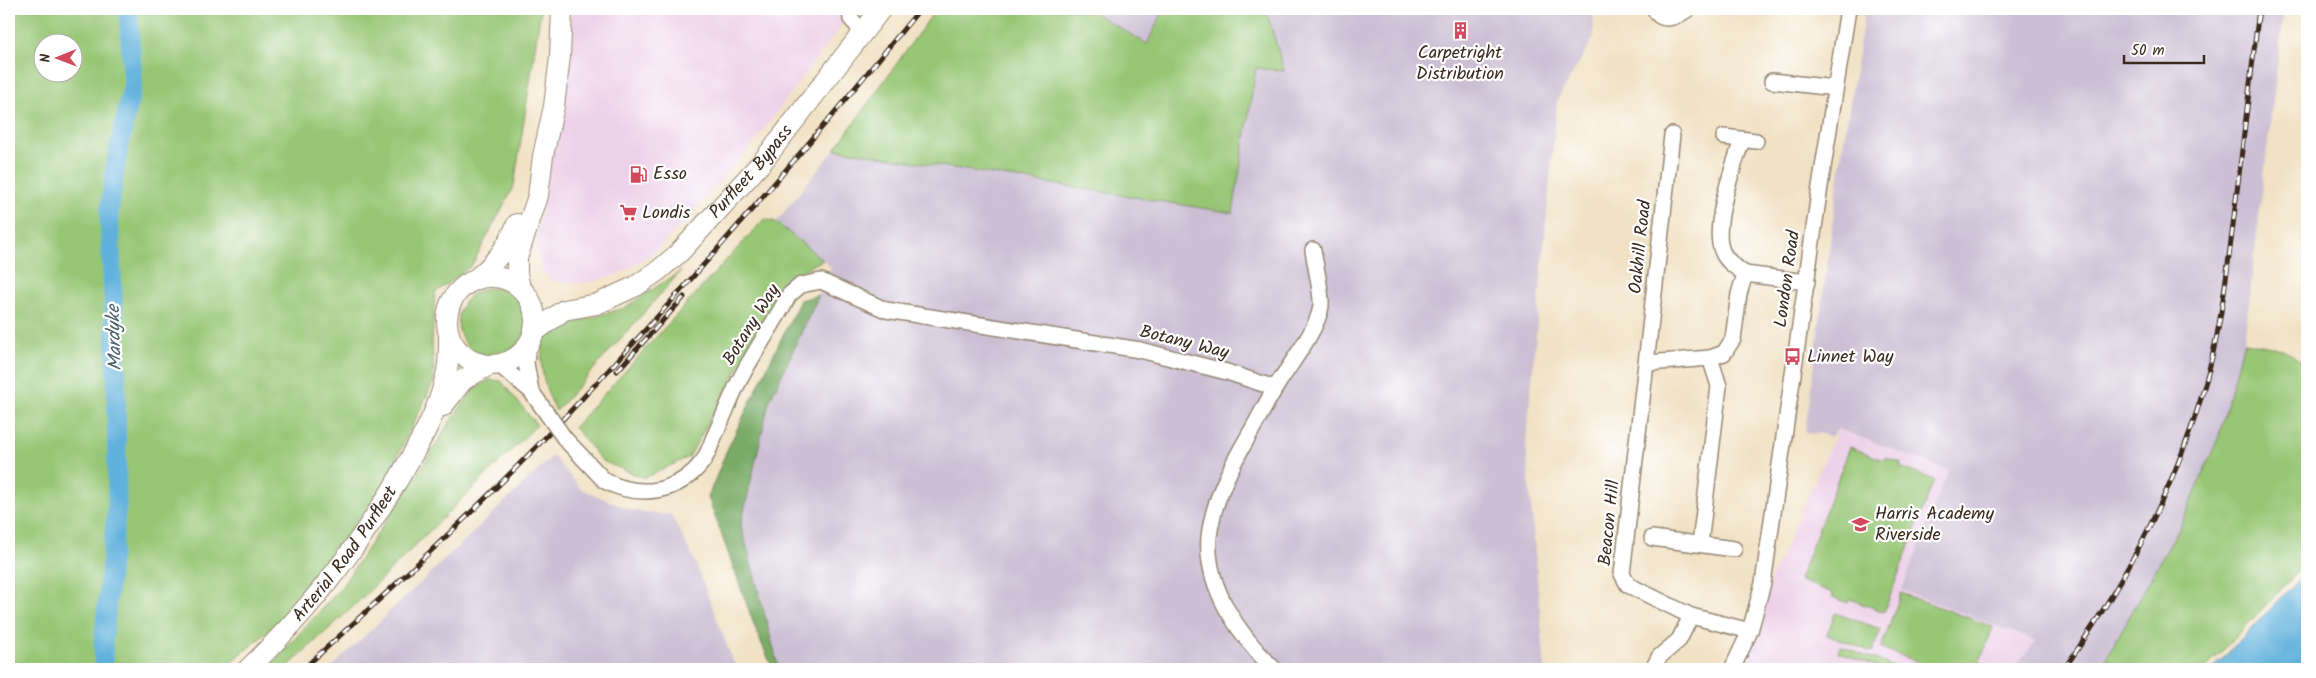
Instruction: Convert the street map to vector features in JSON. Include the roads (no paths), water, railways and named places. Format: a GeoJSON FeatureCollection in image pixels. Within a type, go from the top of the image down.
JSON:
{"type":"FeatureCollection","features":[{"type":"Feature","properties":{"kind":"main road"},"geometry":{"type":"LineString","coordinates":[[543,156],[510,240],[490,268],[462,288],[451,303],[447,322],[449,334],[454,344],[464,356],[478,363],[494,364],[515,357],[530,339],[534,314],[517,273],[517,258],[538,196],[560,57],[562,9]]}},
{"type":"Feature","properties":{"kind":"main road","name":"Purfleet Bypass"},"geometry":{"type":"LineString","coordinates":[[530,339],[564,310],[597,304],[618,295],[659,270],[680,252],[763,161],[881,9]]}},
{"type":"Feature","properties":{"kind":"main road"},"geometry":{"type":"LineString","coordinates":[[473,281],[489,277],[498,278],[564,310]]}},
{"type":"Feature","properties":{"kind":"main road","name":"Arterial Road Purfleet"},"geometry":{"type":"LineString","coordinates":[[248,669],[306,610],[334,575],[397,483],[428,426],[444,383],[449,334]]}},
{"type":"Feature","properties":{"kind":"main road","name":"Arterial Road Purfleet"},"geometry":{"type":"LineString","coordinates":[[428,426],[463,380],[494,364]]}},
{"type":"Feature","properties":{"kind":"street"},"geometry":{"type":"LineString","coordinates":[[850,9],[851,19],[863,32]]}},
{"type":"Feature","properties":{"kind":"street"},"geometry":{"type":"LineString","coordinates":[[1654,9],[1659,16],[1667,19],[1676,17],[1688,9]]}},
{"type":"Feature","properties":{"kind":"street","name":"London Road"},"geometry":{"type":"LineString","coordinates":[[1732,669],[1750,631],[1763,583],[1806,282],[1848,9]]}},
{"type":"Feature","properties":{"kind":"street"},"geometry":{"type":"LineString","coordinates":[[1772,81],[1835,88]]}},
{"type":"Feature","properties":{"kind":"street","name":"Oakhill Road"},"geometry":{"type":"LineString","coordinates":[[1648,363],[1672,135]]}},
{"type":"Feature","properties":{"kind":"street"},"geometry":{"type":"LineString","coordinates":[[1724,137],[1749,140],[1725,193],[1720,234],[1721,252],[1727,260],[1745,274],[1806,282]]}},
{"type":"Feature","properties":{"kind":"street"},"geometry":{"type":"LineString","coordinates":[[1274,669],[1256,652],[1222,603],[1212,569],[1209,538],[1214,512],[1228,474],[1275,388],[1311,333],[1321,306],[1313,250]]}},
{"type":"Feature","properties":{"kind":"street"},"geometry":{"type":"LineString","coordinates":[[1648,363],[1710,358],[1724,353],[1733,339],[1739,294],[1745,274]]}},
{"type":"Feature","properties":{"kind":"street","name":"Botany Way"},"geometry":{"type":"LineString","coordinates":[[494,364],[534,396],[565,439],[605,481],[625,490],[651,492],[668,489],[680,482],[704,460],[740,381],[789,295],[801,285],[821,281],[886,310],[1140,350],[1227,372],[1275,388]]}},
{"type":"Feature","properties":{"kind":"street","name":"Botany Way"},"geometry":{"type":"LineString","coordinates":[[530,339],[526,363],[534,396]]}},
{"type":"Feature","properties":{"kind":"street"},"geometry":{"type":"LineString","coordinates":[[1700,544],[1719,386],[1710,358]]}},
{"type":"Feature","properties":{"kind":"street","name":"Beacon Hill"},"geometry":{"type":"LineString","coordinates":[[1648,363],[1622,574],[1628,585],[1691,616],[1750,631]]}},
{"type":"Feature","properties":{"kind":"street"},"geometry":{"type":"LineString","coordinates":[[1652,538],[1734,549]]}},
{"type":"Feature","properties":{"kind":"street"},"geometry":{"type":"LineString","coordinates":[[1653,669],[1659,657],[1679,640],[1691,616]]}},
{"type":"Feature","properties":{"kind":"water"},"geometry":{"type":"Polygon","coordinates":[[[2307,571],[2307,669],[2212,669],[2307,571]]]}},
{"type":"Feature","properties":{"kind":"waterway","name":"Mardyke"},"geometry":{"type":"LineString","coordinates":[[104,669],[103,643],[117,504],[116,354],[109,213],[116,162],[133,83],[128,9]]}},
{"type":"Feature","properties":{"kind":"railway"},"geometry":{"type":"LineString","coordinates":[[303,669],[467,516],[609,370],[745,218],[920,9]]}},
{"type":"Feature","properties":{"kind":"railway"},"geometry":{"type":"LineString","coordinates":[[2064,669],[2090,631],[2137,551],[2158,510],[2193,424],[2217,335],[2225,287],[2259,9]]}},
{"type":"Feature","properties":{"kind":"railway"},"geometry":{"type":"LineString","coordinates":[[617,371],[684,297]]}},
{"type":"Feature","properties":{"kind":"place","name":"Carpetright Distribution"},"geometry":{"type":"Point","coordinates":[1460,30]}},
{"type":"Feature","properties":{"kind":"place","name":"Esso"},"geometry":{"type":"Point","coordinates":[639,174]}},
{"type":"Feature","properties":{"kind":"place","name":"Londis"},"geometry":{"type":"Point","coordinates":[628,213]}},
{"type":"Feature","properties":{"kind":"place","name":"Linnet Way"},"geometry":{"type":"Point","coordinates":[1793,357]}},
{"type":"Feature","properties":{"kind":"place","name":"Harris Academy Riverside"},"geometry":{"type":"Point","coordinates":[1861,524]}}]}
